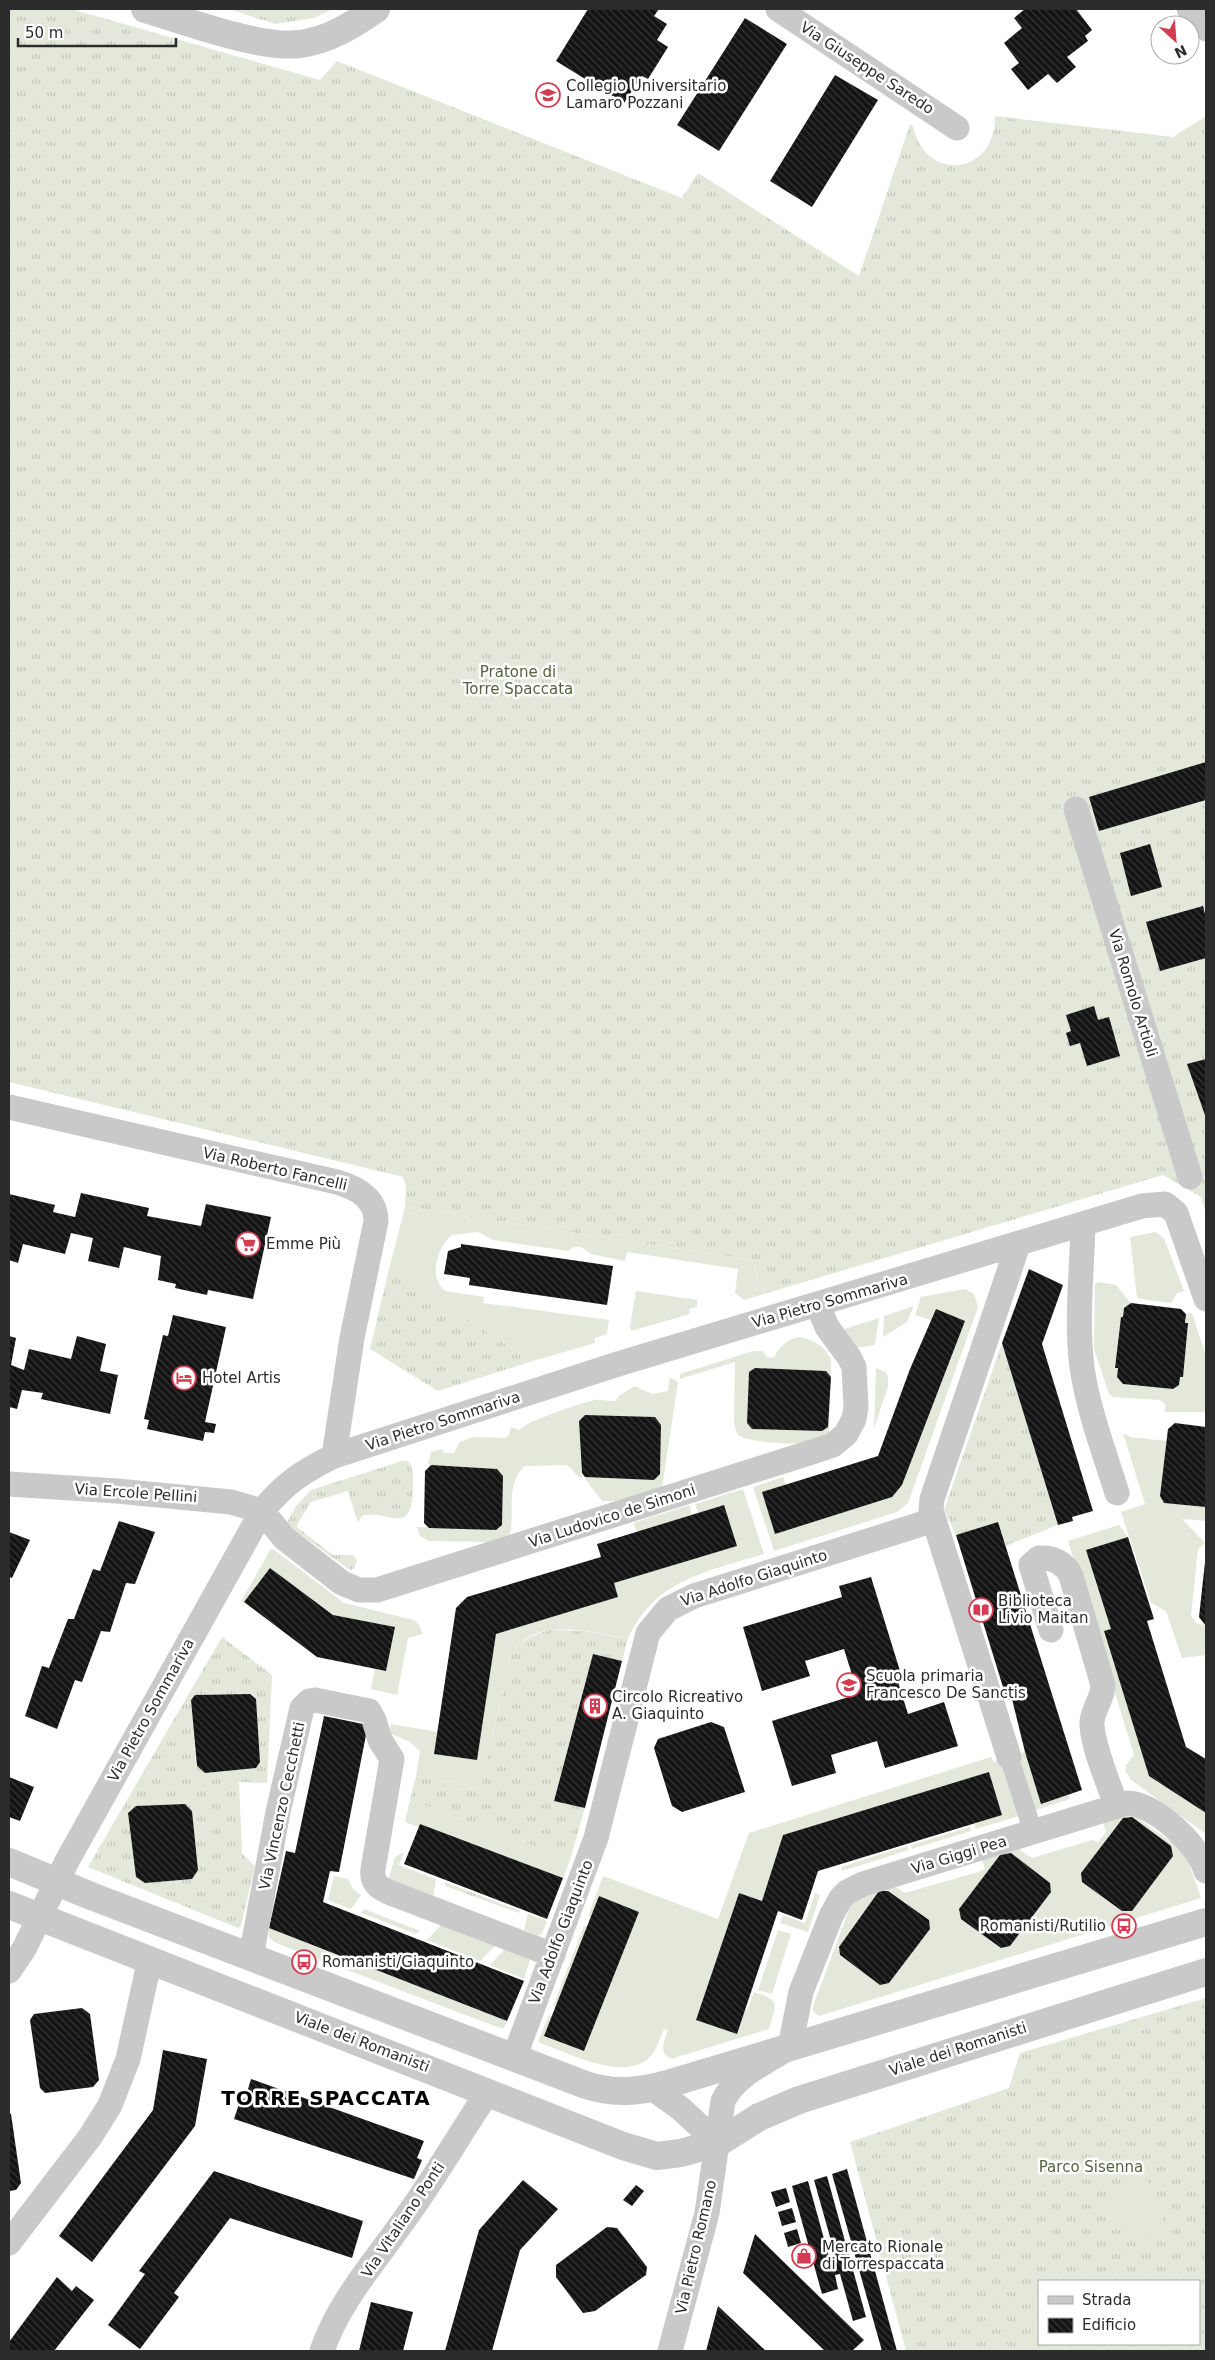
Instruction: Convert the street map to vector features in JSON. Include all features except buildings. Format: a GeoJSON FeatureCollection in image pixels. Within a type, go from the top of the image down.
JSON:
{"type":"FeatureCollection","features":[{"type":"Feature","properties":{"kind":"street"},"geometry":{"type":"LineString","coordinates":[[145,9],[266,43],[301,44],[346,29],[376,9]]}},
{"type":"Feature","properties":{"kind":"street","name":"Via Giuseppe Saredo"},"geometry":{"type":"LineString","coordinates":[[778,9],[957,128]]}},
{"type":"Feature","properties":{"kind":"street"},"geometry":{"type":"LineString","coordinates":[[1189,9],[1206,29]]}},
{"type":"Feature","properties":{"kind":"street","name":"Via Romolo Artioli"},"geometry":{"type":"LineString","coordinates":[[1076,809],[1198,1170]]}},
{"type":"Feature","properties":{"kind":"street","name":"Via Roberto Fancelli"},"geometry":{"type":"LineString","coordinates":[[9,1107],[337,1182],[358,1190],[367,1197],[373,1205],[376,1221],[352,1338],[334,1456]]}},
{"type":"Feature","properties":{"kind":"street"},"geometry":{"type":"LineString","coordinates":[[1198,1170],[1165,1204],[1176,1213],[1206,1299]]}},
{"type":"Feature","properties":{"kind":"street","name":"Via Pietro Sommariva"},"geometry":{"type":"LineString","coordinates":[[9,1971],[24,1949],[56,1882],[262,1511],[288,1482],[300,1473],[334,1456],[618,1364],[1018,1245],[1142,1206],[1165,1204]]}},
{"type":"Feature","properties":{"kind":"street"},"geometry":{"type":"LineString","coordinates":[[1083,1225],[1080,1334],[1082,1368],[1090,1406],[1117,1492]]}},
{"type":"Feature","properties":{"kind":"street"},"geometry":{"type":"LineString","coordinates":[[1018,1245],[932,1499],[931,1510],[1033,1832]]}},
{"type":"Feature","properties":{"kind":"street","name":"Via Ludovico de Simoni"},"geometry":{"type":"LineString","coordinates":[[262,1511],[284,1538],[323,1570],[354,1589],[371,1590],[826,1448],[840,1441],[854,1420],[856,1373],[849,1356],[827,1327],[818,1305]]}},
{"type":"Feature","properties":{"kind":"street","name":"Via Ercole Pellini"},"geometry":{"type":"LineString","coordinates":[[9,1484],[192,1497],[231,1502],[262,1511]]}},
{"type":"Feature","properties":{"kind":"street","name":"Via Adolfo Giaquinto"},"geometry":{"type":"LineString","coordinates":[[514,2058],[596,1838],[642,1654],[648,1633],[656,1621],[678,1603],[709,1590],[934,1520]]}},
{"type":"Feature","properties":{"kind":"street"},"geometry":{"type":"LineString","coordinates":[[1051,1630],[1031,1565],[1039,1558],[1058,1562],[1066,1567],[1070,1576],[1103,1685],[1103,1696],[1093,1717],[1093,1733],[1116,1805]]}},
{"type":"Feature","properties":{"kind":"street","name":"Via Vincenzo Cecchetti"},"geometry":{"type":"LineString","coordinates":[[251,1957],[278,1812],[302,1708],[309,1701],[315,1700],[369,1711],[380,1740],[392,1759],[373,1869],[373,1878],[376,1885],[384,1890],[553,1956]]}},
{"type":"Feature","properties":{"kind":"street","name":"Via Giggi Pea"},"geometry":{"type":"LineString","coordinates":[[790,2048],[801,1992],[832,1916],[841,1898],[847,1892],[864,1884],[1116,1805],[1135,1803],[1148,1808],[1191,1843],[1200,1855],[1206,1871]]}},
{"type":"Feature","properties":{"kind":"street"},"geometry":{"type":"LineString","coordinates":[[9,1862],[56,1882],[514,2058],[598,2089],[621,2092],[652,2088],[790,2048],[1206,1922]]}},
{"type":"Feature","properties":{"kind":"street","name":"Viale dei Romanisti"},"geometry":{"type":"LineString","coordinates":[[9,1905],[649,2155],[661,2156],[680,2153],[718,2142],[759,2117],[799,2100],[1206,1972]]}},
{"type":"Feature","properties":{"kind":"street"},"geometry":{"type":"LineString","coordinates":[[9,2243],[90,2137],[113,2099],[128,2059],[150,1959]]}},
{"type":"Feature","properties":{"kind":"street"},"geometry":{"type":"LineString","coordinates":[[718,2142],[722,2106],[729,2090],[756,2069],[790,2048]]}},
{"type":"Feature","properties":{"kind":"street"},"geometry":{"type":"LineString","coordinates":[[652,2088],[680,2108],[718,2142]]}},
{"type":"Feature","properties":{"kind":"street","name":"Via Vitaliano Ponti"},"geometry":{"type":"LineString","coordinates":[[322,2351],[334,2323],[347,2301],[411,2212],[488,2092]]}},
{"type":"Feature","properties":{"kind":"street","name":"Via Pietro Romano"},"geometry":{"type":"LineString","coordinates":[[670,2351],[707,2213],[718,2142]]}},
{"type":"Feature","properties":{"kind":"green space","name":"Pratone di Torre Spaccata"},"geometry":{"type":"Polygon","coordinates":[[[9,9],[71,9],[320,80],[337,61],[682,198],[698,173],[859,276],[910,124],[913,126],[920,145],[931,157],[944,164],[959,165],[973,160],[984,151],[992,136],[995,116],[1173,137],[1206,116],[1206,1213],[1201,1197],[1163,1175],[764,1294],[752,1260],[405,1207],[406,1186],[403,1177],[9,1082],[9,9]]]}},
{"type":"Feature","properties":{"kind":"green space"},"geometry":{"type":"Polygon","coordinates":[[[228,9],[333,9],[314,18],[276,24],[228,9]]]}},
{"type":"Feature","properties":{"kind":"green space"},"geometry":{"type":"Polygon","coordinates":[[[405,1207],[752,1260],[764,1294],[744,1300],[735,1293],[738,1269],[627,1252],[625,1261],[591,1254],[581,1247],[574,1247],[568,1251],[493,1240],[478,1232],[452,1235],[442,1247],[436,1262],[437,1278],[445,1291],[484,1297],[483,1303],[609,1320],[607,1334],[595,1338],[595,1343],[533,1361],[389,1269],[405,1207]]]}},
{"type":"Feature","properties":{"kind":"green space"},"geometry":{"type":"Polygon","coordinates":[[[1155,1232],[1164,1238],[1184,1291],[1177,1293],[1171,1303],[1137,1297],[1130,1237],[1155,1232]]]}},
{"type":"Feature","properties":{"kind":"green space"},"geometry":{"type":"Polygon","coordinates":[[[389,1269],[533,1361],[438,1391],[370,1349],[389,1269]]]}},
{"type":"Feature","properties":{"kind":"green space"},"geometry":{"type":"Polygon","coordinates":[[[1099,1282],[1116,1285],[1131,1303],[1123,1317],[1121,1317],[1115,1367],[1118,1368],[1117,1377],[1123,1384],[1172,1389],[1179,1385],[1180,1377],[1183,1377],[1186,1314],[1192,1313],[1206,1356],[1206,1412],[1165,1412],[1165,1404],[1159,1400],[1113,1397],[1109,1394],[1094,1349],[1095,1284],[1099,1282]]]}},
{"type":"Feature","properties":{"kind":"green space"},"geometry":{"type":"Polygon","coordinates":[[[965,1289],[974,1294],[978,1307],[908,1503],[897,1512],[774,1551],[753,1487],[783,1477],[786,1485],[902,1485],[965,1321],[936,1310],[931,1320],[915,1315],[921,1297],[965,1289]]]}},
{"type":"Feature","properties":{"kind":"green space"},"geometry":{"type":"Polygon","coordinates":[[[636,1291],[697,1300],[697,1307],[689,1309],[690,1314],[631,1331],[630,1326],[636,1291]]]}},
{"type":"Feature","properties":{"kind":"green space"},"geometry":{"type":"Polygon","coordinates":[[[914,1306],[907,1322],[883,1337],[884,1316],[914,1306]]]}},
{"type":"Feature","properties":{"kind":"green space"},"geometry":{"type":"Polygon","coordinates":[[[879,1318],[875,1345],[855,1348],[844,1329],[879,1318]]]}},
{"type":"Feature","properties":{"kind":"green space"},"geometry":{"type":"Polygon","coordinates":[[[795,1338],[809,1339],[825,1350],[831,1359],[831,1376],[826,1371],[755,1368],[749,1372],[747,1423],[752,1429],[822,1431],[828,1427],[830,1393],[829,1431],[821,1440],[792,1444],[754,1440],[738,1435],[734,1424],[735,1362],[680,1379],[680,1374],[753,1351],[762,1351],[768,1358],[775,1357],[781,1347],[795,1338]]]}},
{"type":"Feature","properties":{"kind":"green space"},"geometry":{"type":"Polygon","coordinates":[[[1002,1343],[1058,1525],[1005,1546],[998,1522],[956,1535],[944,1510],[1002,1343]]]}},
{"type":"Feature","properties":{"kind":"green space"},"geometry":{"type":"Polygon","coordinates":[[[876,1368],[886,1372],[888,1387],[874,1428],[876,1368]]]}},
{"type":"Feature","properties":{"kind":"green space"},"geometry":{"type":"Polygon","coordinates":[[[671,1378],[678,1382],[662,1488],[616,1501],[602,1501],[585,1477],[654,1480],[660,1474],[661,1425],[655,1417],[585,1415],[579,1421],[582,1478],[566,1465],[525,1466],[515,1481],[513,1490],[510,1535],[490,1542],[429,1541],[420,1536],[417,1527],[496,1530],[502,1525],[503,1477],[497,1469],[431,1465],[428,1464],[431,1452],[442,1449],[444,1453],[454,1453],[460,1442],[473,1437],[505,1438],[509,1435],[511,1427],[519,1430],[543,1417],[589,1401],[615,1401],[620,1395],[635,1386],[652,1394],[668,1391],[671,1378]]]}},
{"type":"Feature","properties":{"kind":"green space"},"geometry":{"type":"Polygon","coordinates":[[[1123,1433],[1130,1437],[1167,1441],[1160,1496],[1164,1503],[1206,1507],[1206,1521],[1182,1519],[1205,1543],[1198,1549],[1191,1616],[1197,1624],[1206,1625],[1206,1655],[1182,1658],[1166,1611],[1151,1603],[1121,1512],[1145,1504],[1123,1433]]]}},
{"type":"Feature","properties":{"kind":"green space"},"geometry":{"type":"Polygon","coordinates":[[[402,1461],[408,1461],[413,1477],[412,1503],[404,1517],[362,1516],[358,1523],[348,1491],[311,1502],[297,1525],[297,1527],[333,1555],[353,1555],[357,1560],[354,1569],[350,1570],[290,1527],[287,1522],[296,1506],[311,1490],[402,1461]]]}},
{"type":"Feature","properties":{"kind":"green space"},"geometry":{"type":"Polygon","coordinates":[[[743,1489],[764,1554],[703,1573],[668,1591],[652,1603],[639,1619],[628,1639],[597,1633],[563,1630],[547,1631],[532,1635],[519,1644],[510,1657],[481,1788],[416,1776],[420,1751],[410,1742],[389,1733],[391,1724],[438,1732],[434,1754],[477,1760],[496,1634],[618,1597],[614,1583],[736,1546],[724,1505],[698,1513],[695,1504],[743,1489]]]}},
{"type":"Feature","properties":{"kind":"green space"},"geometry":{"type":"Polygon","coordinates":[[[690,1505],[692,1515],[637,1532],[633,1523],[690,1505]]]}},
{"type":"Feature","properties":{"kind":"green space"},"geometry":{"type":"Polygon","coordinates":[[[1119,1525],[1128,1537],[1111,1629],[1104,1632],[1149,1776],[1206,1813],[1206,1834],[1131,1780],[1125,1770],[1126,1765],[1134,1755],[1068,1541],[1119,1525]]]}},
{"type":"Feature","properties":{"kind":"green space"},"geometry":{"type":"Polygon","coordinates":[[[273,1549],[344,1603],[414,1620],[420,1626],[422,1634],[408,1638],[397,1695],[371,1689],[375,1668],[386,1670],[395,1627],[333,1615],[270,1568],[244,1602],[241,1602],[270,1550],[273,1549]]]}},
{"type":"Feature","properties":{"kind":"green space"},"geometry":{"type":"Polygon","coordinates":[[[550,1630],[584,1631],[628,1639],[622,1661],[593,1654],[554,1800],[585,1808],[570,1860],[410,1800],[416,1776],[481,1788],[510,1657],[522,1642],[532,1636],[550,1630]]]}},
{"type":"Feature","properties":{"kind":"green space"},"geometry":{"type":"Polygon","coordinates":[[[222,1637],[272,1675],[267,1783],[239,1782],[242,1854],[255,1866],[241,1926],[238,1928],[88,1867],[222,1637]],[[250,1694],[195,1695],[191,1700],[196,1766],[205,1773],[256,1768],[260,1762],[250,1694]],[[185,1804],[136,1806],[128,1813],[136,1877],[145,1883],[192,1879],[198,1870],[192,1811],[185,1804]]]}},
{"type":"Feature","properties":{"kind":"green space"},"geometry":{"type":"Polygon","coordinates":[[[1025,1752],[1041,1803],[1068,1795],[1070,1799],[1030,1812],[1012,1756],[1025,1752]]]}},
{"type":"Feature","properties":{"kind":"green space"},"geometry":{"type":"Polygon","coordinates":[[[991,1757],[994,1762],[1007,1758],[1025,1814],[976,1829],[974,1824],[1002,1815],[989,1772],[783,1835],[762,1901],[739,1893],[696,2020],[747,2010],[754,1992],[769,1998],[775,2005],[769,2029],[671,2059],[663,2050],[668,2030],[664,2029],[650,2057],[639,2064],[625,2067],[595,2063],[538,2042],[549,2015],[552,2016],[544,2036],[584,2051],[639,1912],[599,1896],[591,1917],[588,1916],[603,1876],[718,1919],[749,1833],[991,1757]]]}},
{"type":"Feature","properties":{"kind":"green space"},"geometry":{"type":"Polygon","coordinates":[[[410,1800],[570,1860],[563,1878],[420,1824],[418,1827],[407,1823],[405,1821],[410,1800]]]}},
{"type":"Feature","properties":{"kind":"green space"},"geometry":{"type":"Polygon","coordinates":[[[1128,1811],[1185,1852],[1201,1898],[819,2016],[813,2011],[813,2006],[853,1899],[894,1886],[905,1893],[978,1872],[985,1869],[982,1860],[1019,1849],[1032,1858],[1092,1840],[1098,1842],[1106,1832],[1102,1819],[1128,1811]],[[1132,1817],[1123,1818],[1081,1873],[1082,1882],[1122,1911],[1132,1911],[1132,1817]],[[1011,1853],[1000,1855],[959,1909],[1001,1948],[1010,1946],[1051,1892],[1050,1883],[1011,1853]],[[880,1891],[839,1947],[840,1956],[880,1985],[889,1983],[930,1929],[889,1891],[880,1891]]]}},
{"type":"Feature","properties":{"kind":"green space"},"geometry":{"type":"Polygon","coordinates":[[[970,1827],[971,1831],[912,1849],[911,1845],[970,1827]]]}},
{"type":"Feature","properties":{"kind":"green space"},"geometry":{"type":"Polygon","coordinates":[[[907,1846],[909,1850],[842,1871],[841,1867],[907,1846]]]}},
{"type":"Feature","properties":{"kind":"green space"},"geometry":{"type":"Polygon","coordinates":[[[404,1852],[399,1865],[436,1879],[433,1898],[388,1881],[395,1857],[404,1852]]]}},
{"type":"Feature","properties":{"kind":"green space"},"geometry":{"type":"Polygon","coordinates":[[[334,1876],[348,1879],[353,1889],[361,1895],[351,1909],[328,1900],[334,1876]]]}},
{"type":"Feature","properties":{"kind":"green space"},"geometry":{"type":"Polygon","coordinates":[[[445,1882],[520,1911],[519,1913],[445,1886],[445,1882]]]}},
{"type":"Feature","properties":{"kind":"green space"},"geometry":{"type":"Polygon","coordinates":[[[815,1893],[820,1895],[808,1932],[780,1923],[783,1915],[805,1923],[815,1893]]]}},
{"type":"Feature","properties":{"kind":"green space"},"geometry":{"type":"Polygon","coordinates":[[[364,1909],[420,1931],[416,1934],[361,1913],[364,1909]]]}},
{"type":"Feature","properties":{"kind":"green space"},"geometry":{"type":"Polygon","coordinates":[[[528,1914],[547,1921],[542,1934],[538,1936],[524,1930],[528,1914]]]}},
{"type":"Feature","properties":{"kind":"green space"},"geometry":{"type":"Polygon","coordinates":[[[441,1925],[495,1946],[480,1961],[427,1940],[441,1925]]]}},
{"type":"Feature","properties":{"kind":"green space"},"geometry":{"type":"Polygon","coordinates":[[[584,1926],[587,1927],[555,2007],[553,2006],[584,1926]]]}},
{"type":"Feature","properties":{"kind":"green space"},"geometry":{"type":"Polygon","coordinates":[[[269,1928],[507,2021],[504,2028],[500,2028],[276,1943],[269,1938],[269,1928]]]}},
{"type":"Feature","properties":{"kind":"green space"},"geometry":{"type":"Polygon","coordinates":[[[778,1930],[791,1934],[772,1994],[758,1990],[778,1930]]]}},
{"type":"Feature","properties":{"kind":"green space"},"geometry":{"type":"Polygon","coordinates":[[[505,1949],[530,1960],[524,1979],[490,1965],[505,1949]]]}},
{"type":"Feature","properties":{"kind":"green space","name":"Parco Sisenna"},"geometry":{"type":"Polygon","coordinates":[[[1206,1998],[1206,2351],[906,2351],[850,2142],[1009,2088],[1020,2053],[1206,1998]]]}},
{"type":"Feature","properties":{"kind":"green space"},"geometry":{"type":"Polygon","coordinates":[[[1143,2177],[1158,2195],[1164,2217],[1154,2233],[1130,2234],[1113,2224],[1102,2210],[1115,2191],[1129,2178],[1143,2177]]]}},
{"type":"Feature","properties":{"kind":"place","name":"Collegio Universitario Lamaro Pozzani"},"geometry":{"type":"Point","coordinates":[548,95]}},
{"type":"Feature","properties":{"kind":"place","name":"Emme Più"},"geometry":{"type":"Point","coordinates":[248,1244]}},
{"type":"Feature","properties":{"kind":"place","name":"Hotel Artis"},"geometry":{"type":"Point","coordinates":[184,1378]}},
{"type":"Feature","properties":{"kind":"place","name":"Biblioteca Livio Maitan"},"geometry":{"type":"Point","coordinates":[981,1610]}},
{"type":"Feature","properties":{"kind":"place","name":"Scuola primaria Francesco De Sanctis"},"geometry":{"type":"Point","coordinates":[849,1685]}},
{"type":"Feature","properties":{"kind":"place","name":"Circolo Ricreativo A. Giaquinto"},"geometry":{"type":"Point","coordinates":[595,1706]}},
{"type":"Feature","properties":{"kind":"place","name":"Romanisti/Rutilio"},"geometry":{"type":"Point","coordinates":[1124,1926]}},
{"type":"Feature","properties":{"kind":"place","name":"Romanisti/Giaquinto"},"geometry":{"type":"Point","coordinates":[304,1962]}},
{"type":"Feature","properties":{"kind":"place","name":"Mercato Rionale di Torrespaccata"},"geometry":{"type":"Point","coordinates":[804,2256]}},
{"type":"Feature","properties":{"kind":"district","name":"TORRE SPACCATA"},"geometry":{"type":"Point","coordinates":[326,2098]}}]}
